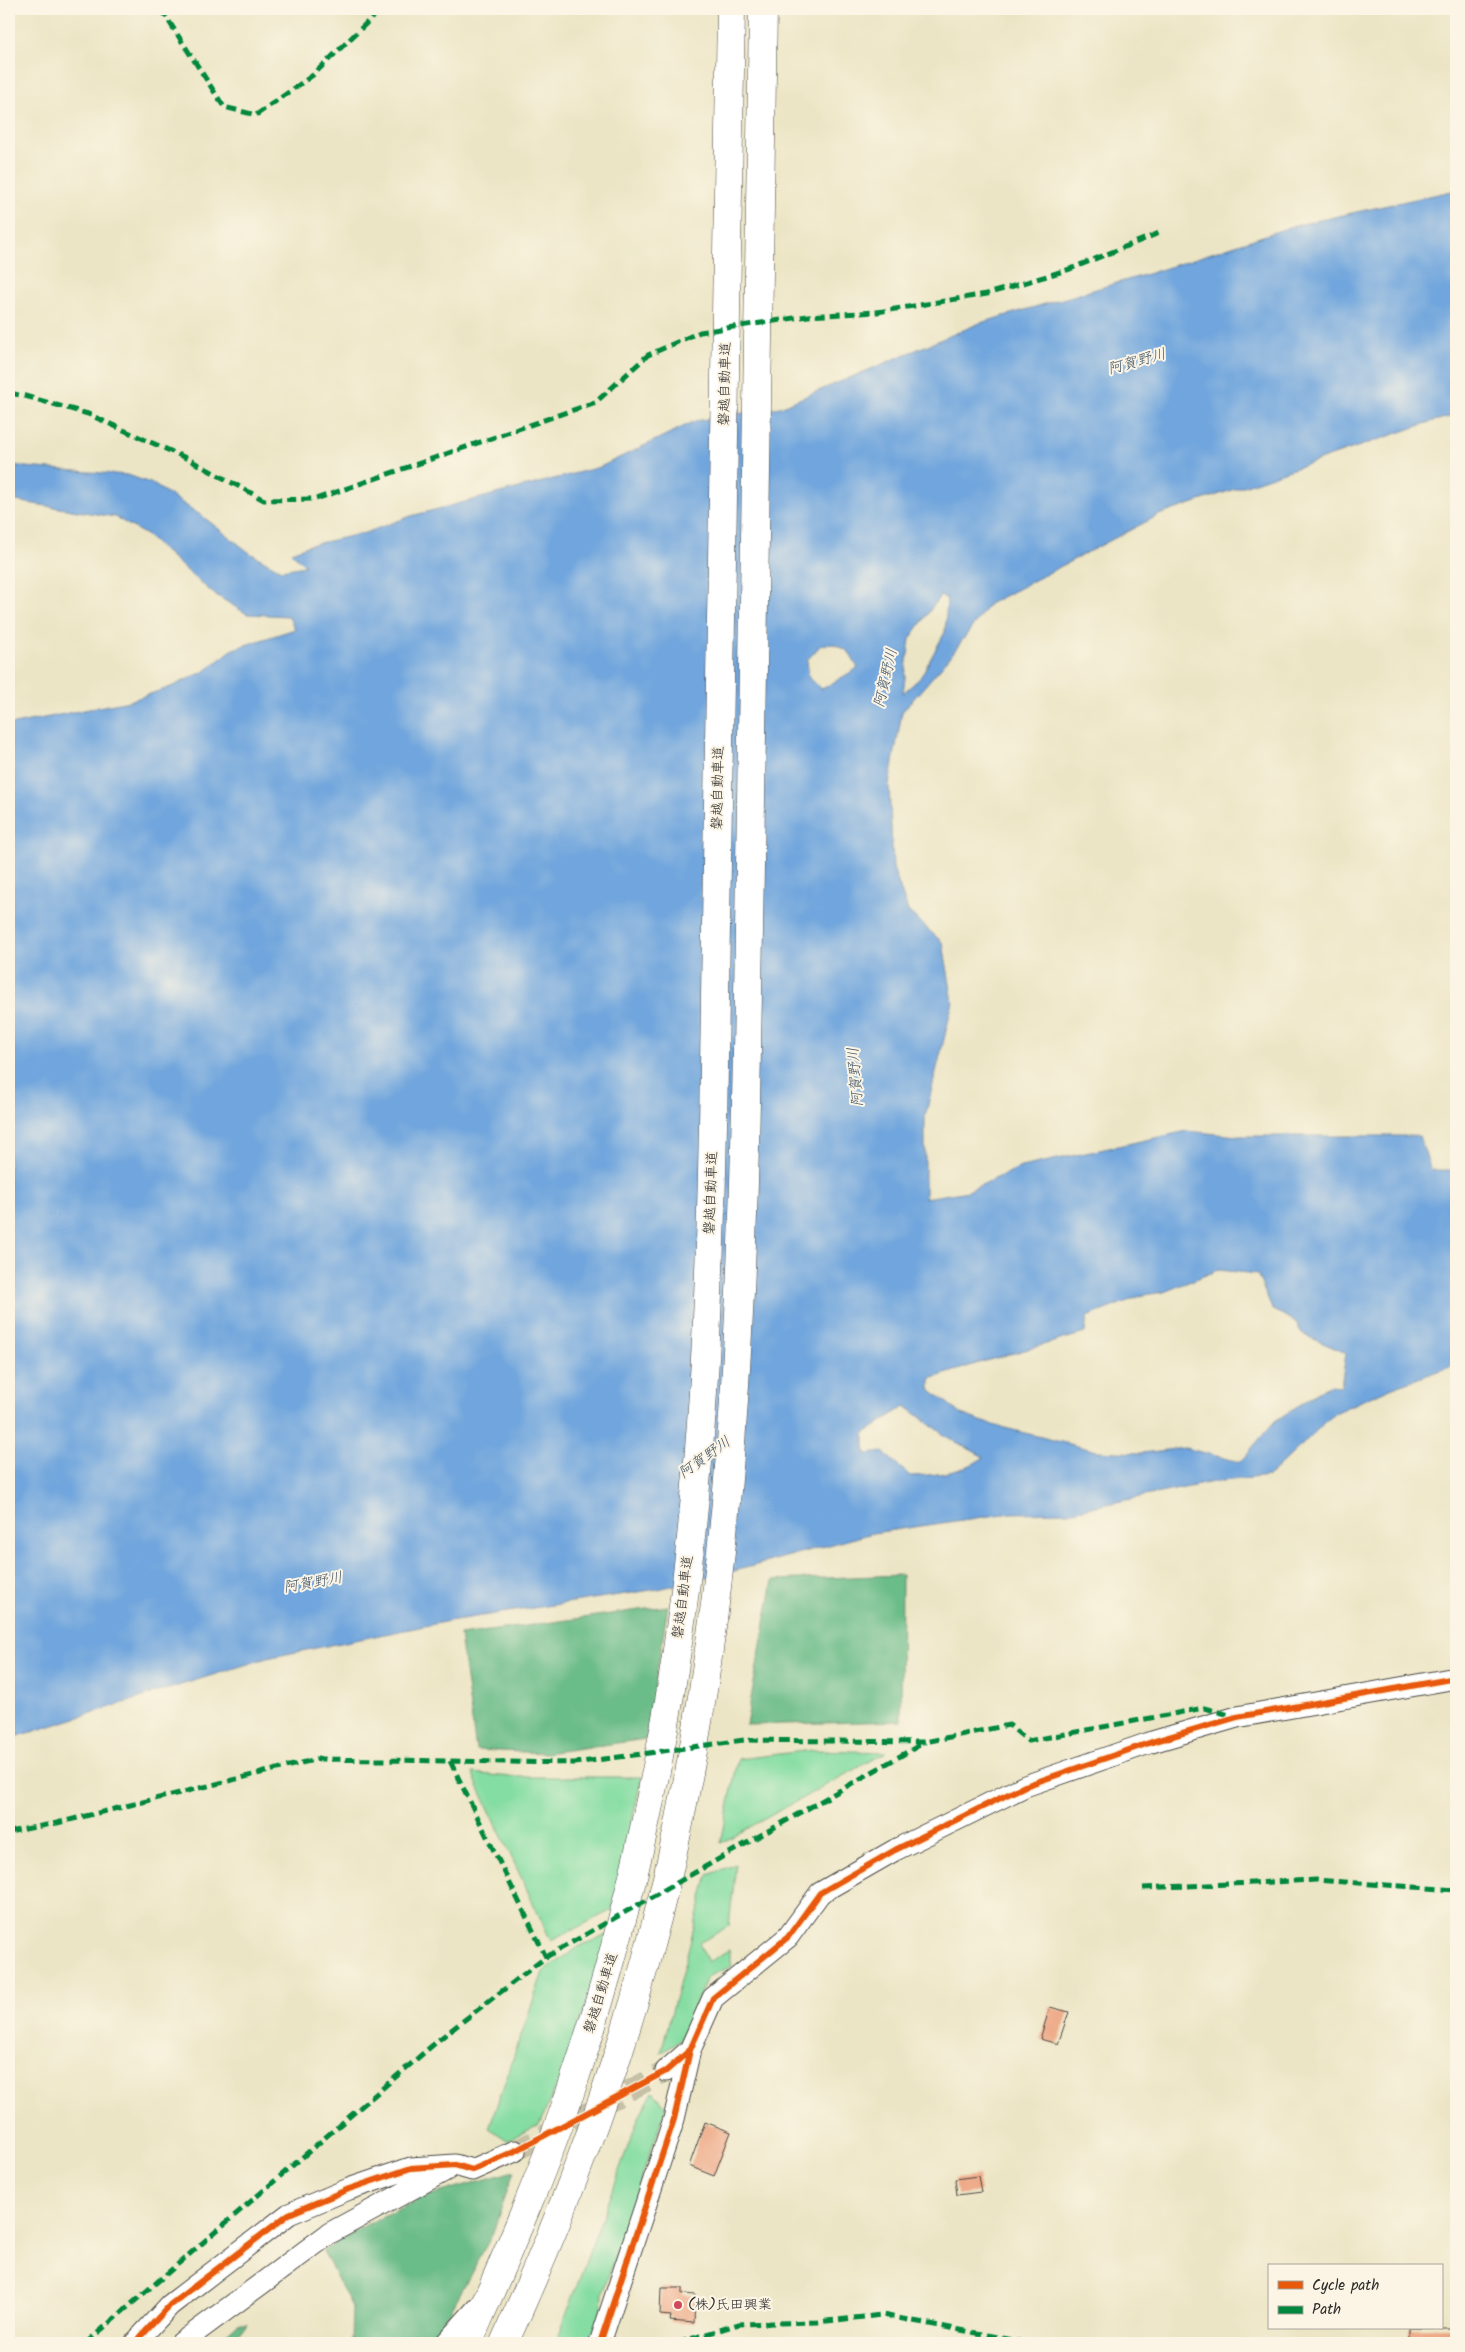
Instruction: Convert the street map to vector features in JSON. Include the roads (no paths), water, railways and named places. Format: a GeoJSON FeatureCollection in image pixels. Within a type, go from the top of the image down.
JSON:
{"type":"FeatureCollection","features":[{"type":"Feature","properties":{"kind":"highway","name":"磐越自動車道"},"geometry":{"type":"LineString","coordinates":[[468,2343],[533,2191],[575,2079],[613,1954],[659,1756],[677,1648],[691,1536],[703,1388],[714,1108],[731,9]]}},
{"type":"Feature","properties":{"kind":"highway"},"geometry":{"type":"LineString","coordinates":[[526,2343],[628,2066],[646,1961],[687,1778],[708,1658],[723,1535],[735,1394],[746,1108],[763,9]]}},
{"type":"Feature","properties":{"kind":"highway"},"geometry":{"type":"LineString","coordinates":[[504,2343],[526,2297],[608,2088],[646,1961]]}},
{"type":"Feature","properties":{"kind":"street"},"geometry":{"type":"LineString","coordinates":[[600,2343],[674,2119],[690,2050],[713,1998],[788,1937],[820,1893],[896,1850],[1025,1786],[1152,1742],[1237,1717],[1456,1678]]}},
{"type":"Feature","properties":{"kind":"street"},"geometry":{"type":"LineString","coordinates":[[666,2071],[690,2050]]}},
{"type":"Feature","properties":{"kind":"street"},"geometry":{"type":"LineString","coordinates":[[135,2343],[170,2305],[289,2214],[350,2189],[411,2168],[455,2165],[472,2170],[515,2151]]}},
{"type":"Feature","properties":{"kind":"street"},"geometry":{"type":"LineString","coordinates":[[181,2343],[330,2233],[455,2165]]}},
{"type":"Feature","properties":{"kind":"street"},"geometry":{"type":"LineString","coordinates":[[446,2343],[489,2295]]}},
{"type":"Feature","properties":{"kind":"water","name":"阿賀野川"},"geometry":{"type":"Polygon","coordinates":[[[1456,190],[1456,415],[1427,423],[1159,515],[989,604],[950,657],[902,712],[889,785],[893,868],[908,911],[943,943],[953,1002],[925,1117],[925,1198],[968,1191],[1021,1167],[1187,1131],[1238,1136],[1419,1136],[1431,1170],[1456,1170],[1456,1365],[1393,1387],[1336,1412],[1269,1476],[1213,1482],[1068,1512],[1011,1513],[873,1533],[731,1572],[658,1589],[449,1621],[267,1658],[9,1739],[9,725],[129,701],[171,687],[205,671],[233,649],[295,629],[288,616],[247,614],[214,594],[146,535],[115,517],[9,500],[9,464],[25,467],[128,475],[153,484],[202,516],[250,553],[281,570],[305,566],[291,552],[310,545],[365,533],[411,516],[600,467],[695,421],[780,407],[980,323],[1151,273],[1293,226],[1456,190]],[[940,596],[910,639],[903,693],[920,678],[945,632],[947,599],[940,596]],[[834,644],[821,645],[807,660],[809,678],[822,689],[858,668],[848,651],[834,644]],[[1218,1270],[1164,1292],[1143,1295],[1087,1317],[1085,1333],[982,1362],[930,1379],[930,1389],[961,1414],[989,1424],[1097,1451],[1141,1453],[1185,1448],[1240,1462],[1275,1421],[1329,1385],[1341,1386],[1346,1353],[1302,1334],[1296,1322],[1272,1309],[1257,1274],[1218,1270]],[[905,1406],[864,1434],[866,1454],[883,1452],[910,1476],[939,1474],[958,1470],[984,1457],[947,1437],[905,1406]]]}},
{"type":"Feature","properties":{"kind":"tunnel"},"geometry":{"type":"LineString","coordinates":[[515,2151],[666,2071]]}},
{"type":"Feature","properties":{"kind":"place","name":"(株)氏田興業"},"geometry":{"type":"Point","coordinates":[678,2305]}}]}
